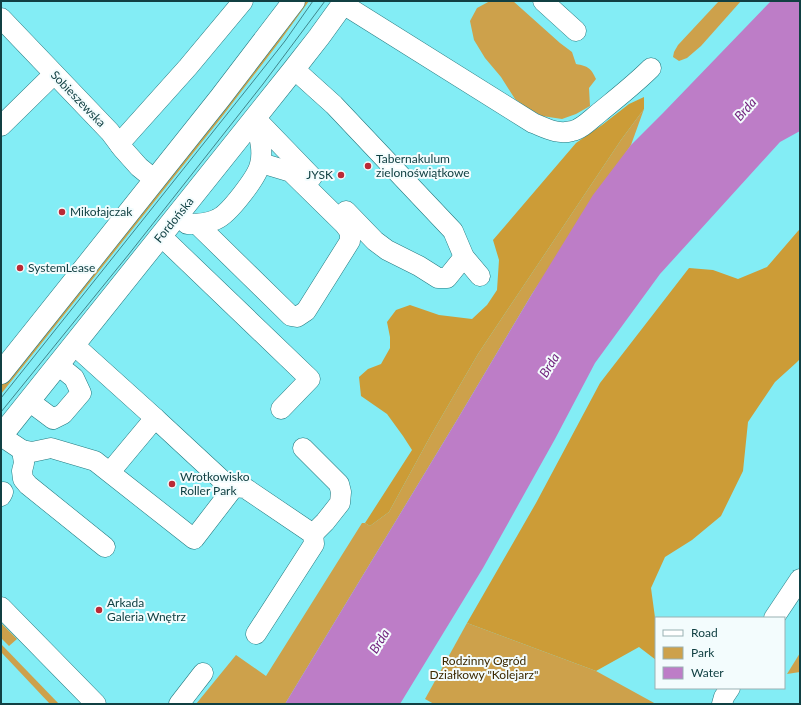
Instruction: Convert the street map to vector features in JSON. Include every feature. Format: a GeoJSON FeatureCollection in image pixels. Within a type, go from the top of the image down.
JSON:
{"type":"FeatureCollection","features":[{"type":"Feature","properties":{"kind":"main road"},"geometry":{"type":"LineString","coordinates":[[1,374],[253,56],[294,1]]}},
{"type":"Feature","properties":{"kind":"main road","name":"Fordońska"},"geometry":{"type":"LineString","coordinates":[[1,436],[294,69],[344,2]]}},
{"type":"Feature","properties":{"kind":"street"},"geometry":{"type":"LineString","coordinates":[[543,1],[576,31]]}},
{"type":"Feature","properties":{"kind":"street"},"geometry":{"type":"LineString","coordinates":[[344,2],[548,130],[560,132],[572,131],[584,125],[634,85],[652,68]]}},
{"type":"Feature","properties":{"kind":"street"},"geometry":{"type":"LineString","coordinates":[[119,144],[188,67],[232,5]]}},
{"type":"Feature","properties":{"kind":"street","name":"Sobieszewska"},"geometry":{"type":"LineString","coordinates":[[1,18],[110,132],[139,168],[155,180]]}},
{"type":"Feature","properties":{"kind":"street"},"geometry":{"type":"LineString","coordinates":[[294,69],[334,105],[453,231],[464,257],[480,276]]}},
{"type":"Feature","properties":{"kind":"street"},"geometry":{"type":"LineString","coordinates":[[1,126],[54,74]]}},
{"type":"Feature","properties":{"kind":"street"},"geometry":{"type":"LineString","coordinates":[[255,118],[375,241],[386,250],[419,266],[438,278],[447,278],[464,257]]}},
{"type":"Feature","properties":{"kind":"street"},"geometry":{"type":"LineString","coordinates":[[166,230],[218,219],[233,206],[258,171],[260,163],[261,154],[255,118]]}},
{"type":"Feature","properties":{"kind":"street"},"geometry":{"type":"LineString","coordinates":[[197,224],[291,316],[297,317],[306,311],[350,241],[350,232],[344,224],[291,172],[260,163]]}},
{"type":"Feature","properties":{"kind":"street"},"geometry":{"type":"LineString","coordinates":[[166,230],[310,379],[280,409]]}},
{"type":"Feature","properties":{"kind":"street"},"geometry":{"type":"LineString","coordinates":[[74,345],[222,481],[234,487],[245,488],[313,534]]}},
{"type":"Feature","properties":{"kind":"street"},"geometry":{"type":"LineString","coordinates":[[29,401],[53,419],[63,414],[81,393],[74,378],[58,365]]}},
{"type":"Feature","properties":{"kind":"street"},"geometry":{"type":"LineString","coordinates":[[110,472],[155,418]]}},
{"type":"Feature","properties":{"kind":"street"},"geometry":{"type":"LineString","coordinates":[[1,436],[22,450],[32,452],[51,448],[95,461],[194,539],[234,487]]}},
{"type":"Feature","properties":{"kind":"street"},"geometry":{"type":"LineString","coordinates":[[303,448],[339,484],[341,492],[340,504],[313,534]]}},
{"type":"Feature","properties":{"kind":"street"},"geometry":{"type":"LineString","coordinates":[[22,450],[24,463],[22,471],[23,479],[28,485],[105,547]]}},
{"type":"Feature","properties":{"kind":"street"},"geometry":{"type":"LineString","coordinates":[[256,634],[314,544],[313,534]]}},
{"type":"Feature","properties":{"kind":"street"},"geometry":{"type":"LineString","coordinates":[[775,617],[800,579]]}},
{"type":"Feature","properties":{"kind":"street"},"geometry":{"type":"LineString","coordinates":[[1,607],[96,704]]}},
{"type":"Feature","properties":{"kind":"street"},"geometry":{"type":"LineString","coordinates":[[179,704],[203,673]]}},
{"type":"Feature","properties":{"kind":"street"},"geometry":{"type":"LineString","coordinates":[[722,704],[724,697],[729,689]]}},
{"type":"Feature","properties":{"kind":"green space"},"geometry":{"type":"Polygon","coordinates":[[[304,1],[309,1],[221,118],[1,394],[1,385],[80,287],[304,1]]]}},
{"type":"Feature","properties":{"kind":"green space"},"geometry":{"type":"Polygon","coordinates":[[[490,1],[513,1],[572,52],[576,64],[591,70],[596,79],[589,88],[590,106],[576,114],[562,119],[542,116],[515,99],[501,77],[485,58],[474,40],[470,21],[477,8],[490,1]]]}},
{"type":"Feature","properties":{"kind":"green space"},"geometry":{"type":"Polygon","coordinates":[[[719,1],[741,1],[701,46],[687,58],[679,61],[673,57],[678,45],[719,1]]]}},
{"type":"Feature","properties":{"kind":"green space"},"geometry":{"type":"Polygon","coordinates":[[[644,109],[631,145],[532,294],[285,704],[196,704],[236,655],[266,676],[362,523],[370,526],[389,512],[478,354],[621,140],[644,109]]]}},
{"type":"Feature","properties":{"kind":"green space"},"geometry":{"type":"Polygon","coordinates":[[[1,623],[17,639],[9,646],[1,638],[1,623]]]}},
{"type":"Feature","properties":{"kind":"green space","name":"Rodzinny Ogród Działkowy \"Kolejarz\""},"geometry":{"type":"Polygon","coordinates":[[[467,623],[596,671],[656,704],[434,704],[425,699],[467,623]]]}},
{"type":"Feature","properties":{"kind":"green space"},"geometry":{"type":"Polygon","coordinates":[[[1,644],[59,704],[50,704],[1,652],[1,644]]]}},
{"type":"Feature","properties":{"kind":"green space"},"geometry":{"type":"Polygon","coordinates":[[[800,653],[800,672],[787,674],[800,653]]]}},
{"type":"Feature","properties":{"kind":"shaded area"},"geometry":{"type":"Polygon","coordinates":[[[644,97],[644,109],[621,140],[478,354],[389,512],[370,526],[365,523],[412,450],[387,414],[361,396],[359,377],[368,369],[381,364],[390,348],[390,337],[387,322],[396,310],[410,305],[439,315],[472,319],[487,305],[497,290],[499,260],[493,240],[576,143],[629,104],[644,97]]]}},
{"type":"Feature","properties":{"kind":"shaded area"},"geometry":{"type":"Polygon","coordinates":[[[800,229],[800,359],[775,382],[748,422],[743,471],[721,516],[692,540],[665,557],[651,588],[655,618],[655,659],[639,647],[596,671],[467,623],[536,503],[600,383],[689,268],[713,270],[738,279],[767,267],[800,229]]]}},
{"type":"Feature","properties":{"kind":"water","name":"Brda"},"geometry":{"type":"Polygon","coordinates":[[[771,1],[800,1],[800,131],[780,142],[660,274],[595,363],[555,439],[483,568],[400,704],[285,704],[593,195],[631,145],[771,1]]]}},
{"type":"Feature","properties":{"kind":"tram line"},"geometry":{"type":"LineString","coordinates":[[1,398],[285,41],[313,1]]}},
{"type":"Feature","properties":{"kind":"tram line"},"geometry":{"type":"LineString","coordinates":[[1,412],[129,254],[263,84],[325,1]]}},
{"type":"Feature","properties":{"kind":"place","name":"Tabernakulum zielonoświątkowe"},"geometry":{"type":"Point","coordinates":[368,166]}},
{"type":"Feature","properties":{"kind":"place","name":"JYSK"},"geometry":{"type":"Point","coordinates":[341,175]}},
{"type":"Feature","properties":{"kind":"place","name":"Mikołajczak"},"geometry":{"type":"Point","coordinates":[62,212]}},
{"type":"Feature","properties":{"kind":"place","name":"SystemLease"},"geometry":{"type":"Point","coordinates":[20,268]}},
{"type":"Feature","properties":{"kind":"place","name":"Wrotkowisko Roller Park"},"geometry":{"type":"Point","coordinates":[172,484]}},
{"type":"Feature","properties":{"kind":"place","name":"Arkada Galeria Wnętrz"},"geometry":{"type":"Point","coordinates":[99,610]}}]}
